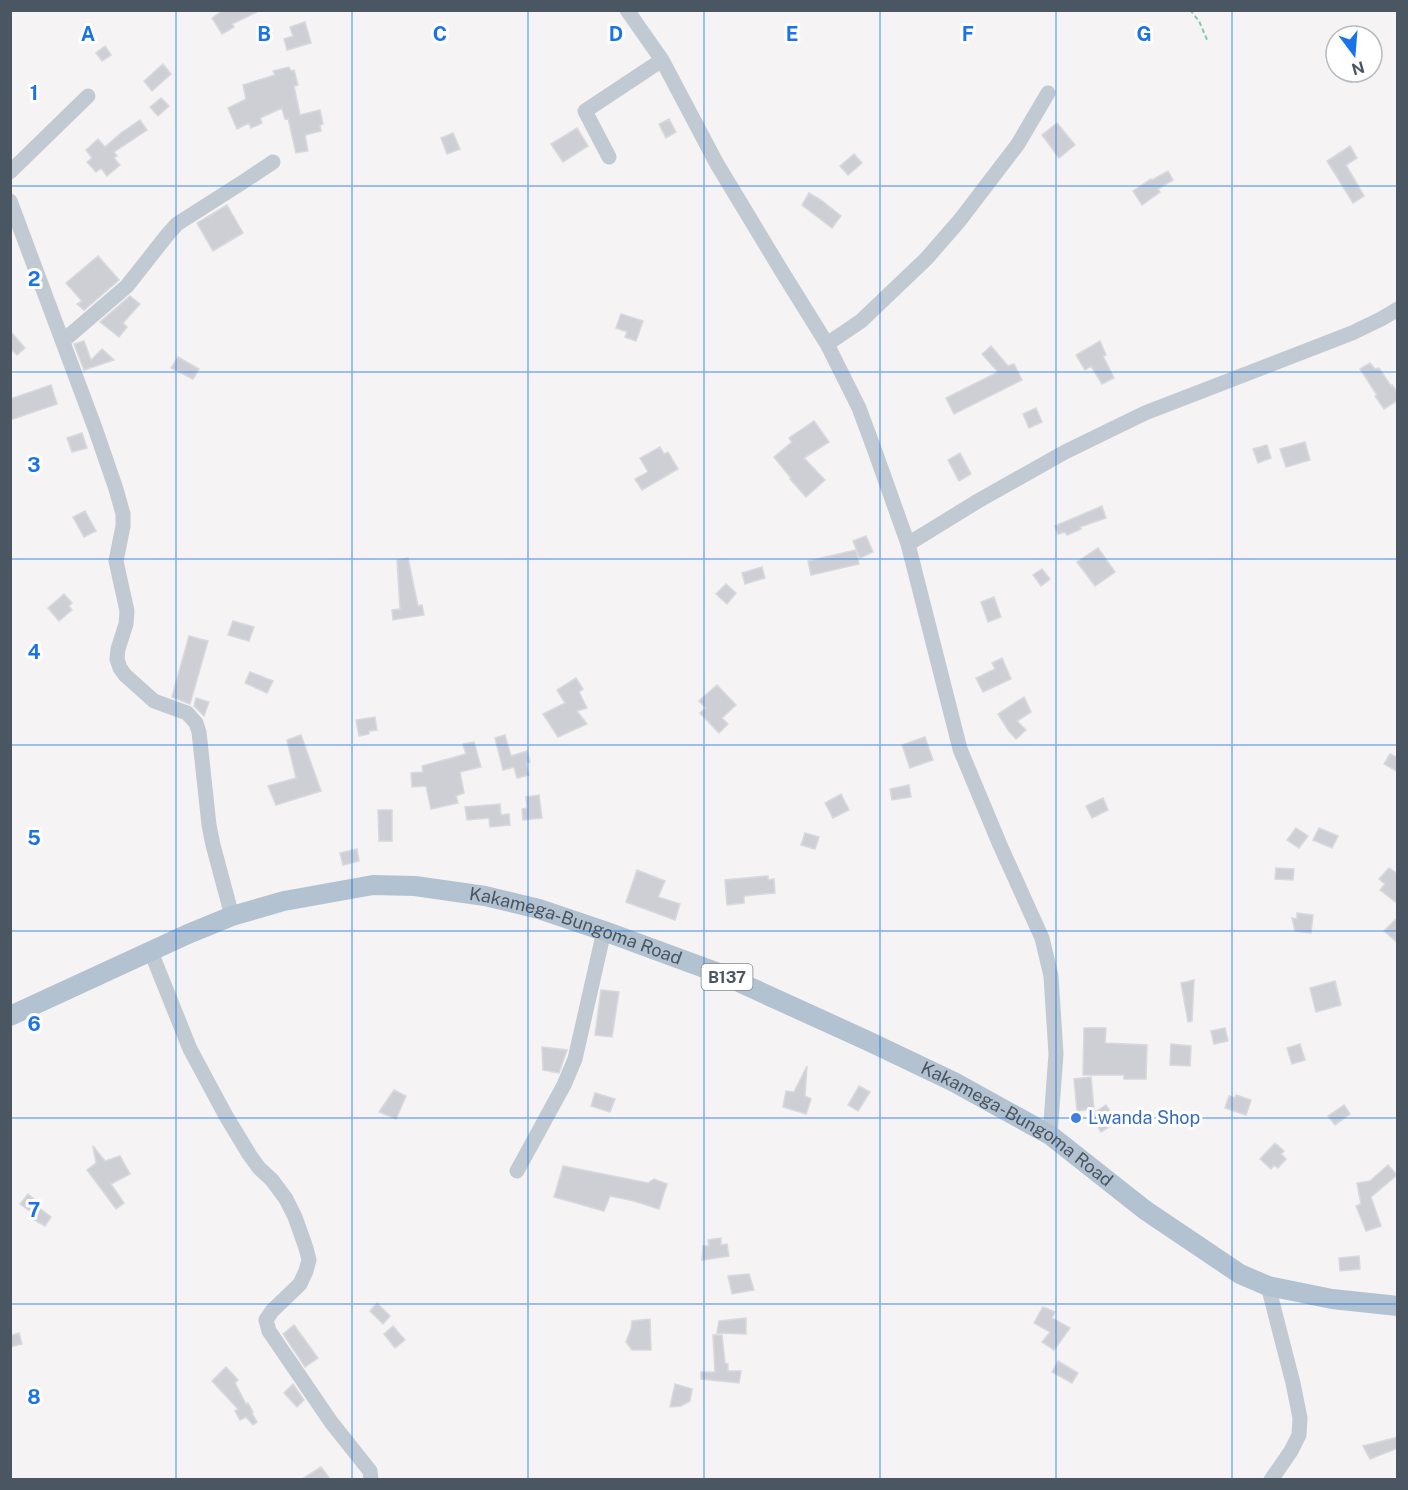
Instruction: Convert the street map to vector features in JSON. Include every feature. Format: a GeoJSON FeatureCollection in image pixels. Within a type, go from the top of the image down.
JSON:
{"type":"FeatureCollection","features":[{"type":"Feature","properties":{"kind":"main road","name":"Kakamega-Bungoma Road"},"geometry":{"type":"LineString","coordinates":[[10,1016],[232,916],[284,901],[373,885],[453,890],[517,903],[604,931],[721,974],[954,1082],[1050,1135],[1145,1210],[1240,1275],[1268,1286],[1332,1299],[1398,1306]]}},
{"type":"Feature","properties":{"kind":"street"},"geometry":{"type":"LineString","coordinates":[[627,10],[662,60],[717,164],[827,344],[859,408],[908,544],[960,749],[1042,938],[1051,976],[1056,1054],[1050,1135]]}},
{"type":"Feature","properties":{"kind":"street"},"geometry":{"type":"LineString","coordinates":[[609,157],[585,111],[662,60]]}},
{"type":"Feature","properties":{"kind":"street"},"geometry":{"type":"LineString","coordinates":[[827,344],[861,321],[934,251],[1018,144],[1048,93]]}},
{"type":"Feature","properties":{"kind":"street"},"geometry":{"type":"LineString","coordinates":[[10,172],[88,96]]}},
{"type":"Feature","properties":{"kind":"street"},"geometry":{"type":"LineString","coordinates":[[63,341],[127,286],[177,224],[273,162]]}},
{"type":"Feature","properties":{"kind":"street"},"geometry":{"type":"LineString","coordinates":[[10,201],[106,459],[123,514],[116,561],[127,611],[117,659],[124,675],[154,701],[187,713],[196,723],[200,732],[213,845],[232,916]]}},
{"type":"Feature","properties":{"kind":"street"},"geometry":{"type":"LineString","coordinates":[[908,544],[1065,452],[1145,413],[1352,333],[1398,309]]}},
{"type":"Feature","properties":{"kind":"street"},"geometry":{"type":"LineString","coordinates":[[518,1171],[575,1059],[604,931]]}},
{"type":"Feature","properties":{"kind":"street"},"geometry":{"type":"LineString","coordinates":[[150,952],[190,1049],[249,1154],[286,1199],[306,1248],[309,1260],[306,1271],[300,1284],[272,1311],[266,1320],[269,1331],[331,1422],[370,1471],[371,1479]]}},
{"type":"Feature","properties":{"kind":"street"},"geometry":{"type":"LineString","coordinates":[[1268,1286],[1300,1418],[1299,1435],[1291,1451],[1271,1479]]}},
{"type":"Feature","properties":{"kind":"path"},"geometry":{"type":"LineString","coordinates":[[1190,10],[1199,21],[1208,42]]}},
{"type":"Feature","properties":{"kind":"building"},"geometry":{"type":"Polygon","coordinates":[[[224,10],[261,10],[232,24],[234,27],[222,34],[212,18],[224,10]]]}},
{"type":"Feature","properties":{"kind":"building"},"geometry":{"type":"Polygon","coordinates":[[[305,22],[311,43],[287,50],[284,39],[293,36],[290,27],[305,22]]]}},
{"type":"Feature","properties":{"kind":"building"},"geometry":{"type":"Polygon","coordinates":[[[105,46],[111,55],[102,61],[96,53],[105,46]]]}},
{"type":"Feature","properties":{"kind":"building"},"geometry":{"type":"Polygon","coordinates":[[[163,64],[171,74],[152,91],[144,81],[163,64]]]}},
{"type":"Feature","properties":{"kind":"building"},"geometry":{"type":"Polygon","coordinates":[[[289,67],[291,71],[294,70],[298,85],[294,86],[300,115],[320,110],[323,124],[320,125],[321,131],[305,135],[308,151],[296,153],[288,118],[285,119],[282,108],[260,118],[262,123],[251,128],[249,123],[237,129],[228,108],[246,99],[243,85],[275,75],[273,71],[289,67]]]}},
{"type":"Feature","properties":{"kind":"building"},"geometry":{"type":"Polygon","coordinates":[[[161,98],[169,106],[158,116],[150,107],[161,98]]]}},
{"type":"Feature","properties":{"kind":"building"},"geometry":{"type":"Polygon","coordinates":[[[669,119],[676,132],[666,138],[659,124],[669,119]]]}},
{"type":"Feature","properties":{"kind":"building"},"geometry":{"type":"Polygon","coordinates":[[[140,120],[147,130],[114,152],[117,156],[114,158],[120,165],[107,176],[101,168],[96,172],[87,162],[92,158],[86,150],[98,139],[105,147],[140,120]]]}},
{"type":"Feature","properties":{"kind":"building"},"geometry":{"type":"Polygon","coordinates":[[[1057,123],[1075,145],[1059,158],[1042,135],[1057,123]]]}},
{"type":"Feature","properties":{"kind":"building"},"geometry":{"type":"Polygon","coordinates":[[[577,128],[588,146],[563,162],[551,144],[577,128]]]}},
{"type":"Feature","properties":{"kind":"building"},"geometry":{"type":"Polygon","coordinates":[[[453,133],[460,149],[447,154],[441,138],[453,133]]]}},
{"type":"Feature","properties":{"kind":"building"},"geometry":{"type":"Polygon","coordinates":[[[1350,146],[1357,158],[1346,165],[1364,196],[1353,203],[1327,161],[1350,146]]]}},
{"type":"Feature","properties":{"kind":"building"},"geometry":{"type":"Polygon","coordinates":[[[854,154],[862,163],[848,175],[840,166],[854,154]]]}},
{"type":"Feature","properties":{"kind":"building"},"geometry":{"type":"Polygon","coordinates":[[[1168,171],[1173,180],[1158,189],[1160,192],[1142,205],[1133,191],[1168,171]]]}},
{"type":"Feature","properties":{"kind":"building"},"geometry":{"type":"Polygon","coordinates":[[[809,193],[841,216],[832,228],[802,205],[809,193]]]}},
{"type":"Feature","properties":{"kind":"building"},"geometry":{"type":"Polygon","coordinates":[[[227,205],[243,233],[213,251],[197,223],[227,205]]]}},
{"type":"Feature","properties":{"kind":"building"},"geometry":{"type":"Polygon","coordinates":[[[98,256],[119,280],[84,310],[77,304],[82,301],[66,283],[98,256]]]}},
{"type":"Feature","properties":{"kind":"building"},"geometry":{"type":"Polygon","coordinates":[[[130,296],[140,304],[123,323],[127,327],[119,337],[100,322],[130,296]]]}},
{"type":"Feature","properties":{"kind":"building"},"geometry":{"type":"Polygon","coordinates":[[[621,314],[643,321],[636,341],[625,337],[627,332],[616,328],[621,314]]]}},
{"type":"Feature","properties":{"kind":"building"},"geometry":{"type":"Polygon","coordinates":[[[10,331],[25,348],[17,355],[10,348],[10,331]]]}},
{"type":"Feature","properties":{"kind":"building"},"geometry":{"type":"Polygon","coordinates":[[[84,341],[91,360],[102,349],[114,360],[84,370],[74,344],[84,341]]]}},
{"type":"Feature","properties":{"kind":"building"},"geometry":{"type":"Polygon","coordinates":[[[1100,341],[1106,355],[1103,356],[1114,378],[1102,384],[1091,366],[1085,370],[1076,355],[1100,341]]]}},
{"type":"Feature","properties":{"kind":"building"},"geometry":{"type":"Polygon","coordinates":[[[991,346],[1008,366],[1014,364],[1022,380],[954,414],[946,398],[998,372],[982,354],[991,346]]]}},
{"type":"Feature","properties":{"kind":"building"},"geometry":{"type":"Polygon","coordinates":[[[178,357],[199,369],[193,379],[171,368],[178,357]]]}},
{"type":"Feature","properties":{"kind":"building"},"geometry":{"type":"Polygon","coordinates":[[[1370,363],[1375,369],[1379,368],[1398,393],[1398,400],[1384,409],[1360,369],[1370,363]]]}},
{"type":"Feature","properties":{"kind":"building"},"geometry":{"type":"Polygon","coordinates":[[[51,385],[57,404],[10,420],[10,399],[51,385]]]}},
{"type":"Feature","properties":{"kind":"building"},"geometry":{"type":"Polygon","coordinates":[[[1036,408],[1042,422],[1029,428],[1023,414],[1036,408]]]}},
{"type":"Feature","properties":{"kind":"building"},"geometry":{"type":"Polygon","coordinates":[[[814,421],[829,442],[804,458],[825,480],[806,497],[774,457],[792,442],[789,438],[814,421]]]}},
{"type":"Feature","properties":{"kind":"building"},"geometry":{"type":"Polygon","coordinates":[[[82,433],[87,448],[72,452],[67,438],[82,433]]]}},
{"type":"Feature","properties":{"kind":"building"},"geometry":{"type":"Polygon","coordinates":[[[1305,442],[1310,460],[1286,467],[1280,449],[1305,442]]]}},
{"type":"Feature","properties":{"kind":"building"},"geometry":{"type":"Polygon","coordinates":[[[1267,445],[1271,458],[1258,463],[1253,449],[1267,445]]]}},
{"type":"Feature","properties":{"kind":"building"},"geometry":{"type":"Polygon","coordinates":[[[660,447],[664,454],[668,452],[678,469],[642,490],[635,479],[648,472],[640,458],[660,447]]]}},
{"type":"Feature","properties":{"kind":"building"},"geometry":{"type":"Polygon","coordinates":[[[960,453],[971,474],[959,481],[948,460],[960,453]]]}},
{"type":"Feature","properties":{"kind":"building"},"geometry":{"type":"Polygon","coordinates":[[[1102,506],[1106,518],[1080,527],[1081,529],[1067,535],[1065,532],[1058,534],[1055,526],[1102,506]]]}},
{"type":"Feature","properties":{"kind":"building"},"geometry":{"type":"Polygon","coordinates":[[[85,511],[96,531],[84,537],[73,517],[85,511]]]}},
{"type":"Feature","properties":{"kind":"building"},"geometry":{"type":"Polygon","coordinates":[[[866,536],[873,552],[860,558],[853,541],[866,536]]]}},
{"type":"Feature","properties":{"kind":"building"},"geometry":{"type":"Polygon","coordinates":[[[1098,548],[1115,572],[1095,586],[1077,562],[1098,548]]]}},
{"type":"Feature","properties":{"kind":"building"},"geometry":{"type":"Polygon","coordinates":[[[856,550],[859,564],[811,575],[808,561],[856,550]]]}},
{"type":"Feature","properties":{"kind":"building"},"geometry":{"type":"Polygon","coordinates":[[[408,558],[418,606],[422,605],[424,615],[393,620],[392,610],[400,609],[397,560],[408,558]]]}},
{"type":"Feature","properties":{"kind":"building"},"geometry":{"type":"Polygon","coordinates":[[[762,567],[765,578],[745,584],[742,573],[762,567]]]}},
{"type":"Feature","properties":{"kind":"building"},"geometry":{"type":"Polygon","coordinates":[[[1042,569],[1050,579],[1041,586],[1033,575],[1042,569]]]}},
{"type":"Feature","properties":{"kind":"building"},"geometry":{"type":"Polygon","coordinates":[[[726,584],[736,593],[727,604],[716,594],[726,584]]]}},
{"type":"Feature","properties":{"kind":"building"},"geometry":{"type":"Polygon","coordinates":[[[64,594],[72,603],[69,606],[72,610],[59,621],[48,608],[64,594]]]}},
{"type":"Feature","properties":{"kind":"building"},"geometry":{"type":"Polygon","coordinates":[[[994,597],[1001,617],[988,622],[981,602],[994,597]]]}},
{"type":"Feature","properties":{"kind":"building"},"geometry":{"type":"Polygon","coordinates":[[[233,621],[254,627],[249,641],[228,635],[233,621]]]}},
{"type":"Feature","properties":{"kind":"building"},"geometry":{"type":"Polygon","coordinates":[[[189,636],[208,641],[190,704],[172,697],[189,636]]]}},
{"type":"Feature","properties":{"kind":"building"},"geometry":{"type":"Polygon","coordinates":[[[1002,658],[1011,679],[983,692],[976,678],[995,669],[992,663],[1002,658]]]}},
{"type":"Feature","properties":{"kind":"building"},"geometry":{"type":"Polygon","coordinates":[[[250,672],[273,681],[267,693],[245,683],[250,672]]]}},
{"type":"Feature","properties":{"kind":"building"},"geometry":{"type":"Polygon","coordinates":[[[576,678],[583,689],[579,692],[587,708],[577,711],[587,724],[558,737],[543,714],[565,703],[557,690],[576,678]]]}},
{"type":"Feature","properties":{"kind":"building"},"geometry":{"type":"Polygon","coordinates":[[[717,685],[736,705],[722,718],[728,724],[719,733],[700,713],[706,708],[699,701],[717,685]]]}},
{"type":"Feature","properties":{"kind":"building"},"geometry":{"type":"Polygon","coordinates":[[[1024,697],[1031,712],[1017,721],[1026,730],[1016,739],[998,714],[1024,697]]]}},
{"type":"Feature","properties":{"kind":"building"},"geometry":{"type":"Polygon","coordinates":[[[196,698],[209,702],[204,716],[194,706],[196,698]]]}},
{"type":"Feature","properties":{"kind":"building"},"geometry":{"type":"Polygon","coordinates":[[[375,717],[377,730],[359,736],[356,720],[375,717]]]}},
{"type":"Feature","properties":{"kind":"building"},"geometry":{"type":"Polygon","coordinates":[[[301,735],[321,791],[276,805],[268,786],[296,778],[287,740],[301,735]]]}},
{"type":"Feature","properties":{"kind":"building"},"geometry":{"type":"Polygon","coordinates":[[[505,735],[511,756],[527,751],[530,762],[526,763],[529,775],[517,778],[514,767],[503,770],[495,738],[505,735]]]}},
{"type":"Feature","properties":{"kind":"building"},"geometry":{"type":"Polygon","coordinates":[[[925,737],[933,760],[910,768],[902,745],[925,737]]]}},
{"type":"Feature","properties":{"kind":"building"},"geometry":{"type":"Polygon","coordinates":[[[474,742],[481,767],[460,772],[464,793],[456,796],[458,803],[431,809],[426,786],[412,787],[411,773],[423,772],[422,766],[466,754],[463,744],[474,742]]]}},
{"type":"Feature","properties":{"kind":"building"},"geometry":{"type":"Polygon","coordinates":[[[1390,754],[1398,758],[1398,772],[1384,764],[1390,754]]]}},
{"type":"Feature","properties":{"kind":"building"},"geometry":{"type":"Polygon","coordinates":[[[909,785],[911,797],[892,800],[890,789],[909,785]]]}},
{"type":"Feature","properties":{"kind":"building"},"geometry":{"type":"Polygon","coordinates":[[[841,794],[849,810],[833,818],[825,803],[841,794]]]}},
{"type":"Feature","properties":{"kind":"building"},"geometry":{"type":"Polygon","coordinates":[[[539,795],[542,818],[523,820],[522,809],[527,808],[526,797],[539,795]]]}},
{"type":"Feature","properties":{"kind":"building"},"geometry":{"type":"Polygon","coordinates":[[[1103,798],[1108,810],[1092,818],[1086,806],[1103,798]]]}},
{"type":"Feature","properties":{"kind":"building"},"geometry":{"type":"Polygon","coordinates":[[[500,804],[501,815],[509,814],[510,825],[490,827],[489,818],[467,820],[465,807],[500,804]]]}},
{"type":"Feature","properties":{"kind":"building"},"geometry":{"type":"Polygon","coordinates":[[[378,810],[392,810],[392,841],[379,841],[378,810]]]}},
{"type":"Feature","properties":{"kind":"building"},"geometry":{"type":"Polygon","coordinates":[[[1296,828],[1308,836],[1299,848],[1287,840],[1296,828]]]}},
{"type":"Feature","properties":{"kind":"building"},"geometry":{"type":"Polygon","coordinates":[[[1319,828],[1338,836],[1332,848],[1313,840],[1319,828]]]}},
{"type":"Feature","properties":{"kind":"building"},"geometry":{"type":"Polygon","coordinates":[[[805,833],[819,837],[815,849],[801,845],[805,833]]]}},
{"type":"Feature","properties":{"kind":"building"},"geometry":{"type":"Polygon","coordinates":[[[357,849],[359,861],[343,865],[340,853],[357,849]]]}},
{"type":"Feature","properties":{"kind":"building"},"geometry":{"type":"Polygon","coordinates":[[[1276,868],[1294,869],[1293,880],[1275,879],[1276,868]]]}},
{"type":"Feature","properties":{"kind":"building"},"geometry":{"type":"Polygon","coordinates":[[[1389,868],[1398,874],[1398,904],[1380,890],[1385,884],[1379,879],[1389,868]]]}},
{"type":"Feature","properties":{"kind":"building"},"geometry":{"type":"Polygon","coordinates":[[[637,870],[665,881],[658,897],[680,904],[675,920],[626,902],[637,870]]]}},
{"type":"Feature","properties":{"kind":"building"},"geometry":{"type":"Polygon","coordinates":[[[768,876],[768,880],[774,879],[775,893],[744,896],[744,903],[727,905],[725,880],[768,876]]]}},
{"type":"Feature","properties":{"kind":"building"},"geometry":{"type":"Polygon","coordinates":[[[1297,913],[1313,915],[1311,933],[1295,931],[1292,918],[1297,919],[1297,913]]]}},
{"type":"Feature","properties":{"kind":"building"},"geometry":{"type":"Polygon","coordinates":[[[1398,917],[1398,943],[1384,931],[1398,917]]]}},
{"type":"Feature","properties":{"kind":"building"},"geometry":{"type":"Polygon","coordinates":[[[1194,980],[1192,1021],[1188,1022],[1181,983],[1194,980]]]}},
{"type":"Feature","properties":{"kind":"building"},"geometry":{"type":"Polygon","coordinates":[[[1335,981],[1341,1005],[1316,1012],[1310,988],[1335,981]]]}},
{"type":"Feature","properties":{"kind":"building"},"geometry":{"type":"Polygon","coordinates":[[[601,990],[619,992],[612,1037],[595,1035],[601,990]]]}},
{"type":"Feature","properties":{"kind":"building"},"geometry":{"type":"Polygon","coordinates":[[[1084,1028],[1106,1028],[1105,1043],[1147,1045],[1146,1079],[1124,1079],[1124,1075],[1083,1075],[1084,1028]]]}},
{"type":"Feature","properties":{"kind":"building"},"geometry":{"type":"Polygon","coordinates":[[[1225,1028],[1228,1041],[1214,1044],[1211,1031],[1225,1028]]]}},
{"type":"Feature","properties":{"kind":"building"},"geometry":{"type":"Polygon","coordinates":[[[1171,1044],[1191,1046],[1190,1066],[1170,1065],[1171,1044]]]}},
{"type":"Feature","properties":{"kind":"building"},"geometry":{"type":"Polygon","coordinates":[[[1300,1044],[1305,1060],[1292,1064],[1287,1048],[1300,1044]]]}},
{"type":"Feature","properties":{"kind":"building"},"geometry":{"type":"Polygon","coordinates":[[[542,1047],[567,1050],[559,1073],[543,1070],[542,1047]]]}},
{"type":"Feature","properties":{"kind":"building"},"geometry":{"type":"Polygon","coordinates":[[[807,1066],[805,1096],[811,1099],[806,1114],[783,1107],[786,1091],[794,1092],[807,1066]]]}},
{"type":"Feature","properties":{"kind":"building"},"geometry":{"type":"Polygon","coordinates":[[[1091,1077],[1094,1109],[1077,1111],[1074,1079],[1091,1077]]]}},
{"type":"Feature","properties":{"kind":"building"},"geometry":{"type":"Polygon","coordinates":[[[859,1086],[870,1092],[858,1111],[848,1105],[859,1086]]]}},
{"type":"Feature","properties":{"kind":"building"},"geometry":{"type":"Polygon","coordinates":[[[394,1090],[406,1096],[396,1119],[379,1112],[394,1090]]]}},
{"type":"Feature","properties":{"kind":"building"},"geometry":{"type":"Polygon","coordinates":[[[595,1093],[615,1099],[610,1112],[591,1106],[595,1093]]]}},
{"type":"Feature","properties":{"kind":"building"},"geometry":{"type":"Polygon","coordinates":[[[1236,1095],[1251,1100],[1246,1115],[1225,1108],[1229,1096],[1235,1098],[1236,1095]]]}},
{"type":"Feature","properties":{"kind":"building"},"geometry":{"type":"Polygon","coordinates":[[[1106,1105],[1117,1122],[1101,1132],[1091,1115],[1106,1105]]]}},
{"type":"Feature","properties":{"kind":"building"},"geometry":{"type":"Polygon","coordinates":[[[1344,1105],[1350,1114],[1335,1125],[1328,1116],[1344,1105]]]}},
{"type":"Feature","properties":{"kind":"building"},"geometry":{"type":"Polygon","coordinates":[[[1275,1143],[1284,1151],[1281,1154],[1286,1159],[1278,1168],[1274,1165],[1271,1169],[1260,1159],[1275,1143]]]}},
{"type":"Feature","properties":{"kind":"building"},"geometry":{"type":"Polygon","coordinates":[[[93,1146],[105,1161],[120,1156],[130,1174],[111,1184],[124,1203],[116,1209],[87,1170],[96,1163],[93,1146]]]}},
{"type":"Feature","properties":{"kind":"building"},"geometry":{"type":"Polygon","coordinates":[[[1388,1165],[1397,1175],[1371,1197],[1381,1226],[1366,1231],[1356,1206],[1361,1204],[1357,1183],[1370,1181],[1388,1165]]]}},
{"type":"Feature","properties":{"kind":"building"},"geometry":{"type":"Polygon","coordinates":[[[563,1166],[648,1183],[654,1179],[667,1184],[659,1209],[610,1196],[604,1211],[554,1197],[563,1166]]]}},
{"type":"Feature","properties":{"kind":"building"},"geometry":{"type":"Polygon","coordinates":[[[28,1194],[37,1202],[30,1211],[20,1204],[28,1194]]]}},
{"type":"Feature","properties":{"kind":"building"},"geometry":{"type":"Polygon","coordinates":[[[38,1207],[51,1217],[45,1226],[31,1218],[38,1207]]]}},
{"type":"Feature","properties":{"kind":"building"},"geometry":{"type":"Polygon","coordinates":[[[721,1238],[721,1245],[727,1244],[729,1256],[702,1260],[703,1246],[709,1246],[708,1240],[721,1238]]]}},
{"type":"Feature","properties":{"kind":"building"},"geometry":{"type":"Polygon","coordinates":[[[1359,1256],[1360,1269],[1340,1271],[1339,1258],[1359,1256]]]}},
{"type":"Feature","properties":{"kind":"building"},"geometry":{"type":"Polygon","coordinates":[[[749,1274],[754,1290],[732,1294],[728,1276],[749,1274]]]}},
{"type":"Feature","properties":{"kind":"building"},"geometry":{"type":"Polygon","coordinates":[[[377,1303],[390,1316],[383,1324],[370,1311],[377,1303]]]}},
{"type":"Feature","properties":{"kind":"building"},"geometry":{"type":"Polygon","coordinates":[[[1043,1307],[1055,1312],[1052,1318],[1070,1328],[1054,1350],[1042,1342],[1050,1332],[1034,1323],[1043,1307]]]}},
{"type":"Feature","properties":{"kind":"building"},"geometry":{"type":"Polygon","coordinates":[[[746,1318],[746,1334],[717,1333],[719,1321],[746,1318]]]}},
{"type":"Feature","properties":{"kind":"building"},"geometry":{"type":"Polygon","coordinates":[[[650,1319],[651,1350],[632,1350],[626,1342],[632,1321],[650,1319]]]}},
{"type":"Feature","properties":{"kind":"building"},"geometry":{"type":"Polygon","coordinates":[[[294,1325],[318,1358],[305,1367],[283,1334],[294,1325]]]}},
{"type":"Feature","properties":{"kind":"building"},"geometry":{"type":"Polygon","coordinates":[[[393,1326],[405,1340],[395,1348],[384,1334],[393,1326]]]}},
{"type":"Feature","properties":{"kind":"building"},"geometry":{"type":"Polygon","coordinates":[[[19,1333],[22,1344],[10,1347],[10,1336],[19,1333]]]}},
{"type":"Feature","properties":{"kind":"building"},"geometry":{"type":"Polygon","coordinates":[[[713,1335],[722,1335],[725,1363],[728,1364],[728,1371],[741,1371],[739,1383],[701,1379],[701,1372],[715,1372],[713,1335]]]}},
{"type":"Feature","properties":{"kind":"building"},"geometry":{"type":"Polygon","coordinates":[[[1058,1361],[1078,1373],[1072,1383],[1052,1372],[1058,1361]]]}},
{"type":"Feature","properties":{"kind":"building"},"geometry":{"type":"Polygon","coordinates":[[[226,1367],[238,1380],[235,1383],[253,1412],[257,1422],[253,1425],[246,1417],[240,1420],[235,1411],[238,1409],[212,1381],[226,1367]]]}},
{"type":"Feature","properties":{"kind":"building"},"geometry":{"type":"Polygon","coordinates":[[[293,1384],[304,1400],[297,1407],[284,1393],[293,1384]]]}},
{"type":"Feature","properties":{"kind":"building"},"geometry":{"type":"Polygon","coordinates":[[[675,1384],[692,1389],[690,1401],[681,1406],[670,1407],[675,1384]]]}},
{"type":"Feature","properties":{"kind":"building"},"geometry":{"type":"Polygon","coordinates":[[[1398,1437],[1398,1448],[1370,1459],[1363,1446],[1398,1437]]]}},
{"type":"Feature","properties":{"kind":"building"},"geometry":{"type":"Polygon","coordinates":[[[321,1467],[330,1479],[302,1479],[321,1467]]]}},
{"type":"Feature","properties":{"kind":"place","name":"Lwanda Shop"},"geometry":{"type":"Point","coordinates":[1076,1118]}}]}
